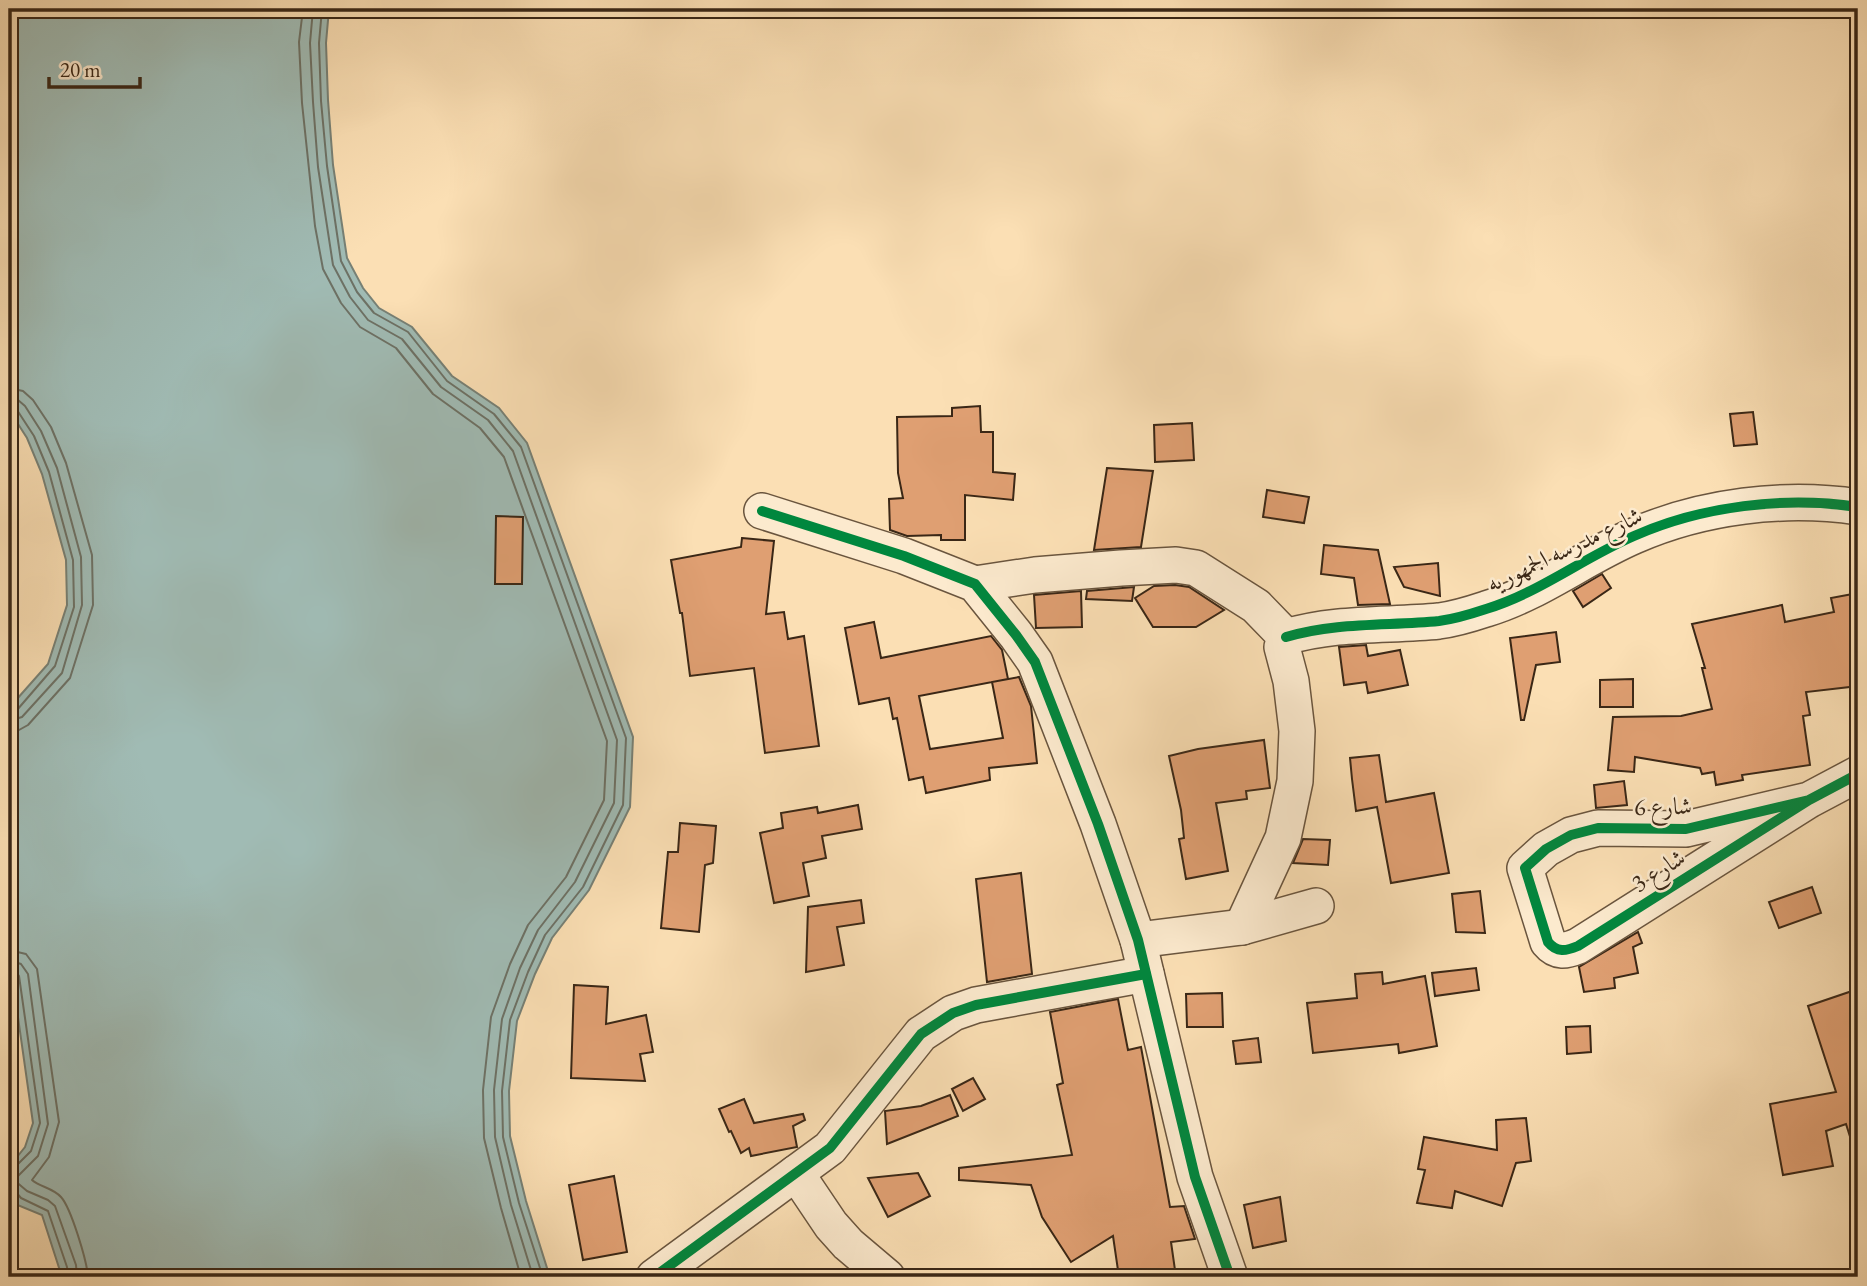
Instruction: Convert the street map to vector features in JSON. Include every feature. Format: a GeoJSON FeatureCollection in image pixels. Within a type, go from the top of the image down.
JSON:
{"type":"FeatureCollection","features":[{"type":"Feature","properties":{"kind":"street","name":"شارع مدرسه الجمهوريه"},"geometry":{"type":"LineString","coordinates":[[1286,637],[1367,624],[1442,621],[1488,609],[1533,590],[1635,535],[1700,514],[1768,503],[1858,507]]}},
{"type":"Feature","properties":{"kind":"street"},"geometry":{"type":"LineString","coordinates":[[762,511],[904,556],[975,584],[1035,662],[1098,824],[1138,940],[1195,1177],[1230,1277]]}},
{"type":"Feature","properties":{"kind":"street"},"geometry":{"type":"LineString","coordinates":[[975,584],[1035,575],[1121,568],[1176,565],[1196,568],[1256,607],[1286,637],[1282,647],[1291,681],[1297,731],[1295,781],[1283,838],[1242,927]]}},
{"type":"Feature","properties":{"kind":"street","name":"شارع 3"},"geometry":{"type":"LineString","coordinates":[[1525,867],[1548,942],[1553,948],[1569,950],[1810,800],[1858,774]]}},
{"type":"Feature","properties":{"kind":"street","name":"شارع 6"},"geometry":{"type":"LineString","coordinates":[[1525,867],[1546,849],[1571,835],[1598,828],[1686,830],[1810,800]]}},
{"type":"Feature","properties":{"kind":"street"},"geometry":{"type":"LineString","coordinates":[[1138,940],[1242,927],[1316,906]]}},
{"type":"Feature","properties":{"kind":"street"},"geometry":{"type":"LineString","coordinates":[[654,1277],[830,1148],[905,1051],[921,1034],[953,1013],[976,1005],[1146,974]]}},
{"type":"Feature","properties":{"kind":"street"},"geometry":{"type":"LineString","coordinates":[[796,1173],[831,1226],[887,1277]]}},
{"type":"Feature","properties":{"kind":"water"},"geometry":{"type":"Polygon","coordinates":[[[9,9],[329,9],[326,43],[328,100],[333,165],[347,258],[363,288],[379,308],[412,327],[452,376],[499,408],[527,443],[633,737],[630,807],[589,890],[552,938],[517,1021],[509,1091],[510,1136],[526,1201],[547,1268],[547,1277],[62,1277],[42,1215],[15,1204],[9,1193],[9,1167],[25,1147],[33,1123],[9,954],[9,708],[48,664],[67,605],[66,560],[42,474],[27,438],[9,410],[9,9]]]}},
{"type":"Feature","properties":{"kind":"building"},"geometry":{"type":"Polygon","coordinates":[[[980,406],[981,432],[993,432],[993,472],[1015,474],[1013,500],[965,495],[965,540],[941,540],[941,535],[907,536],[890,530],[889,499],[903,498],[898,473],[897,417],[952,416],[952,408],[980,406]]]}},
{"type":"Feature","properties":{"kind":"building"},"geometry":{"type":"Polygon","coordinates":[[[1753,412],[1757,444],[1734,446],[1730,414],[1753,412]]]}},
{"type":"Feature","properties":{"kind":"building"},"geometry":{"type":"Polygon","coordinates":[[[1192,423],[1194,460],[1155,462],[1154,425],[1192,423]]]}},
{"type":"Feature","properties":{"kind":"building"},"geometry":{"type":"Polygon","coordinates":[[[1107,468],[1153,471],[1141,547],[1094,550],[1107,468]]]}},
{"type":"Feature","properties":{"kind":"building"},"geometry":{"type":"Polygon","coordinates":[[[1267,490],[1309,497],[1304,523],[1263,517],[1267,490]]]}},
{"type":"Feature","properties":{"kind":"building"},"geometry":{"type":"Polygon","coordinates":[[[496,516],[523,517],[522,584],[495,584],[496,516]]]}},
{"type":"Feature","properties":{"kind":"building"},"geometry":{"type":"Polygon","coordinates":[[[742,538],[774,541],[766,614],[784,612],[788,639],[804,636],[819,746],[765,753],[754,668],[690,676],[682,613],[671,560],[741,547],[742,538]]]}},
{"type":"Feature","properties":{"kind":"building"},"geometry":{"type":"Polygon","coordinates":[[[1324,545],[1378,550],[1390,604],[1358,605],[1354,578],[1321,574],[1324,545]]]}},
{"type":"Feature","properties":{"kind":"building"},"geometry":{"type":"Polygon","coordinates":[[[1438,563],[1440,596],[1404,587],[1394,567],[1438,563]]]}},
{"type":"Feature","properties":{"kind":"building"},"geometry":{"type":"Polygon","coordinates":[[[1602,574],[1611,588],[1583,607],[1573,591],[1602,574]]]}},
{"type":"Feature","properties":{"kind":"building"},"geometry":{"type":"Polygon","coordinates":[[[1154,586],[1189,587],[1224,610],[1196,627],[1153,627],[1135,598],[1154,586]]]}},
{"type":"Feature","properties":{"kind":"building"},"geometry":{"type":"Polygon","coordinates":[[[1134,587],[1132,601],[1086,599],[1087,591],[1134,587]]]}},
{"type":"Feature","properties":{"kind":"building"},"geometry":{"type":"Polygon","coordinates":[[[1081,591],[1082,627],[1036,628],[1034,595],[1081,591]]]}},
{"type":"Feature","properties":{"kind":"building"},"geometry":{"type":"Polygon","coordinates":[[[1858,593],[1858,686],[1806,692],[1810,715],[1803,716],[1810,765],[1742,775],[1743,780],[1716,785],[1714,772],[1702,774],[1700,768],[1635,757],[1634,772],[1608,770],[1613,717],[1681,716],[1712,709],[1702,668],[1705,668],[1692,624],[1782,605],[1785,622],[1834,612],[1831,598],[1858,593]]]}},
{"type":"Feature","properties":{"kind":"building"},"geometry":{"type":"Polygon","coordinates":[[[874,622],[881,658],[991,636],[1002,650],[1008,679],[1019,677],[1031,706],[1037,763],[989,768],[990,780],[926,793],[923,777],[909,780],[897,718],[893,719],[889,698],[859,704],[845,628],[874,622]],[[992,682],[919,696],[930,749],[1003,738],[992,682]]]}},
{"type":"Feature","properties":{"kind":"building"},"geometry":{"type":"Polygon","coordinates":[[[1556,632],[1560,662],[1536,665],[1524,720],[1521,720],[1510,638],[1556,632]]]}},
{"type":"Feature","properties":{"kind":"building"},"geometry":{"type":"Polygon","coordinates":[[[1366,645],[1368,656],[1400,650],[1408,685],[1368,693],[1366,682],[1344,685],[1339,647],[1366,645]]]}},
{"type":"Feature","properties":{"kind":"building"},"geometry":{"type":"Polygon","coordinates":[[[1633,679],[1633,707],[1600,707],[1600,680],[1633,679]]]}},
{"type":"Feature","properties":{"kind":"building"},"geometry":{"type":"Polygon","coordinates":[[[1264,740],[1270,788],[1246,791],[1247,799],[1216,803],[1228,871],[1186,879],[1179,839],[1184,838],[1181,810],[1169,756],[1264,740]]]}},
{"type":"Feature","properties":{"kind":"building"},"geometry":{"type":"Polygon","coordinates":[[[1379,755],[1386,802],[1434,793],[1449,873],[1391,883],[1377,807],[1356,811],[1350,758],[1379,755]]]}},
{"type":"Feature","properties":{"kind":"building"},"geometry":{"type":"Polygon","coordinates":[[[1624,781],[1627,805],[1596,808],[1594,785],[1624,781]]]}},
{"type":"Feature","properties":{"kind":"building"},"geometry":{"type":"Polygon","coordinates":[[[858,805],[862,829],[822,836],[826,858],[803,863],[809,896],[774,903],[760,833],[783,828],[781,813],[817,807],[818,813],[858,805]]]}},
{"type":"Feature","properties":{"kind":"building"},"geometry":{"type":"Polygon","coordinates":[[[680,823],[716,826],[713,863],[705,865],[699,932],[661,928],[668,852],[678,852],[680,823]]]}},
{"type":"Feature","properties":{"kind":"building"},"geometry":{"type":"Polygon","coordinates":[[[1303,839],[1330,840],[1328,865],[1293,863],[1303,839]]]}},
{"type":"Feature","properties":{"kind":"building"},"geometry":{"type":"Polygon","coordinates":[[[1021,873],[1032,974],[987,982],[976,879],[1021,873]]]}},
{"type":"Feature","properties":{"kind":"building"},"geometry":{"type":"Polygon","coordinates":[[[1812,887],[1821,913],[1779,928],[1769,902],[1812,887]]]}},
{"type":"Feature","properties":{"kind":"building"},"geometry":{"type":"Polygon","coordinates":[[[1480,891],[1485,933],[1456,932],[1452,894],[1480,891]]]}},
{"type":"Feature","properties":{"kind":"building"},"geometry":{"type":"Polygon","coordinates":[[[861,900],[864,923],[837,927],[844,965],[806,972],[808,907],[861,900]]]}},
{"type":"Feature","properties":{"kind":"building"},"geometry":{"type":"Polygon","coordinates":[[[1638,932],[1642,943],[1633,947],[1638,973],[1614,978],[1615,988],[1584,992],[1579,967],[1638,932]]]}},
{"type":"Feature","properties":{"kind":"building"},"geometry":{"type":"Polygon","coordinates":[[[1476,968],[1479,990],[1435,996],[1432,973],[1476,968]]]}},
{"type":"Feature","properties":{"kind":"building"},"geometry":{"type":"Polygon","coordinates":[[[1382,972],[1383,984],[1425,976],[1437,1046],[1399,1053],[1398,1044],[1313,1053],[1307,1003],[1357,998],[1355,974],[1382,972]]]}},
{"type":"Feature","properties":{"kind":"building"},"geometry":{"type":"Polygon","coordinates":[[[574,985],[608,987],[606,1024],[646,1015],[653,1052],[640,1054],[645,1081],[571,1078],[574,985]]]}},
{"type":"Feature","properties":{"kind":"building"},"geometry":{"type":"Polygon","coordinates":[[[1858,989],[1858,1145],[1853,1146],[1846,1124],[1826,1131],[1833,1166],[1783,1175],[1770,1104],[1836,1092],[1808,1006],[1858,989]]]}},
{"type":"Feature","properties":{"kind":"building"},"geometry":{"type":"Polygon","coordinates":[[[1222,993],[1223,1027],[1187,1027],[1186,994],[1222,993]]]}},
{"type":"Feature","properties":{"kind":"building"},"geometry":{"type":"Polygon","coordinates":[[[1118,999],[1128,1050],[1141,1047],[1170,1207],[1184,1206],[1195,1239],[1171,1242],[1176,1277],[1119,1277],[1113,1236],[1071,1262],[1042,1217],[1031,1185],[959,1180],[959,1168],[1072,1155],[1057,1085],[1063,1083],[1050,1012],[1118,999]]]}},
{"type":"Feature","properties":{"kind":"building"},"geometry":{"type":"Polygon","coordinates":[[[1590,1026],[1591,1052],[1567,1054],[1566,1027],[1590,1026]]]}},
{"type":"Feature","properties":{"kind":"building"},"geometry":{"type":"Polygon","coordinates":[[[1258,1038],[1261,1062],[1236,1064],[1233,1041],[1258,1038]]]}},
{"type":"Feature","properties":{"kind":"building"},"geometry":{"type":"Polygon","coordinates":[[[973,1078],[985,1099],[963,1111],[952,1089],[973,1078]]]}},
{"type":"Feature","properties":{"kind":"building"},"geometry":{"type":"Polygon","coordinates":[[[950,1095],[958,1116],[887,1144],[885,1111],[921,1106],[950,1095]]]}},
{"type":"Feature","properties":{"kind":"building"},"geometry":{"type":"Polygon","coordinates":[[[744,1099],[754,1123],[803,1114],[805,1120],[793,1126],[797,1147],[751,1156],[749,1148],[741,1153],[719,1109],[744,1099]]]}},
{"type":"Feature","properties":{"kind":"building"},"geometry":{"type":"Polygon","coordinates":[[[1526,1118],[1531,1161],[1516,1163],[1502,1206],[1455,1191],[1452,1208],[1417,1203],[1425,1170],[1418,1169],[1424,1137],[1497,1150],[1496,1120],[1526,1118]]]}},
{"type":"Feature","properties":{"kind":"building"},"geometry":{"type":"Polygon","coordinates":[[[918,1173],[930,1196],[888,1217],[868,1178],[918,1173]]]}},
{"type":"Feature","properties":{"kind":"building"},"geometry":{"type":"Polygon","coordinates":[[[614,1176],[627,1252],[583,1260],[569,1185],[614,1176]]]}},
{"type":"Feature","properties":{"kind":"building"},"geometry":{"type":"Polygon","coordinates":[[[1280,1197],[1286,1241],[1253,1248],[1244,1205],[1280,1197]]]}},
{"type":"Feature","properties":{"kind":"cycle path"},"geometry":{"type":"LineString","coordinates":[[1286,637],[1362,625],[1439,621],[1469,614],[1524,594],[1634,536],[1687,517],[1773,503],[1858,507]]}},
{"type":"Feature","properties":{"kind":"cycle path"},"geometry":{"type":"LineString","coordinates":[[762,511],[904,556],[975,584],[1035,662],[1098,824],[1138,940],[1195,1177],[1230,1277]]}},
{"type":"Feature","properties":{"kind":"cycle path"},"geometry":{"type":"LineString","coordinates":[[1809,800],[1686,829],[1598,828],[1571,835],[1546,849],[1525,868],[1548,942],[1562,950],[1578,946],[1809,800],[1858,774]]}},
{"type":"Feature","properties":{"kind":"cycle path"},"geometry":{"type":"LineString","coordinates":[[654,1277],[830,1148],[921,1034],[953,1013],[976,1005],[1146,974]]}}]}
